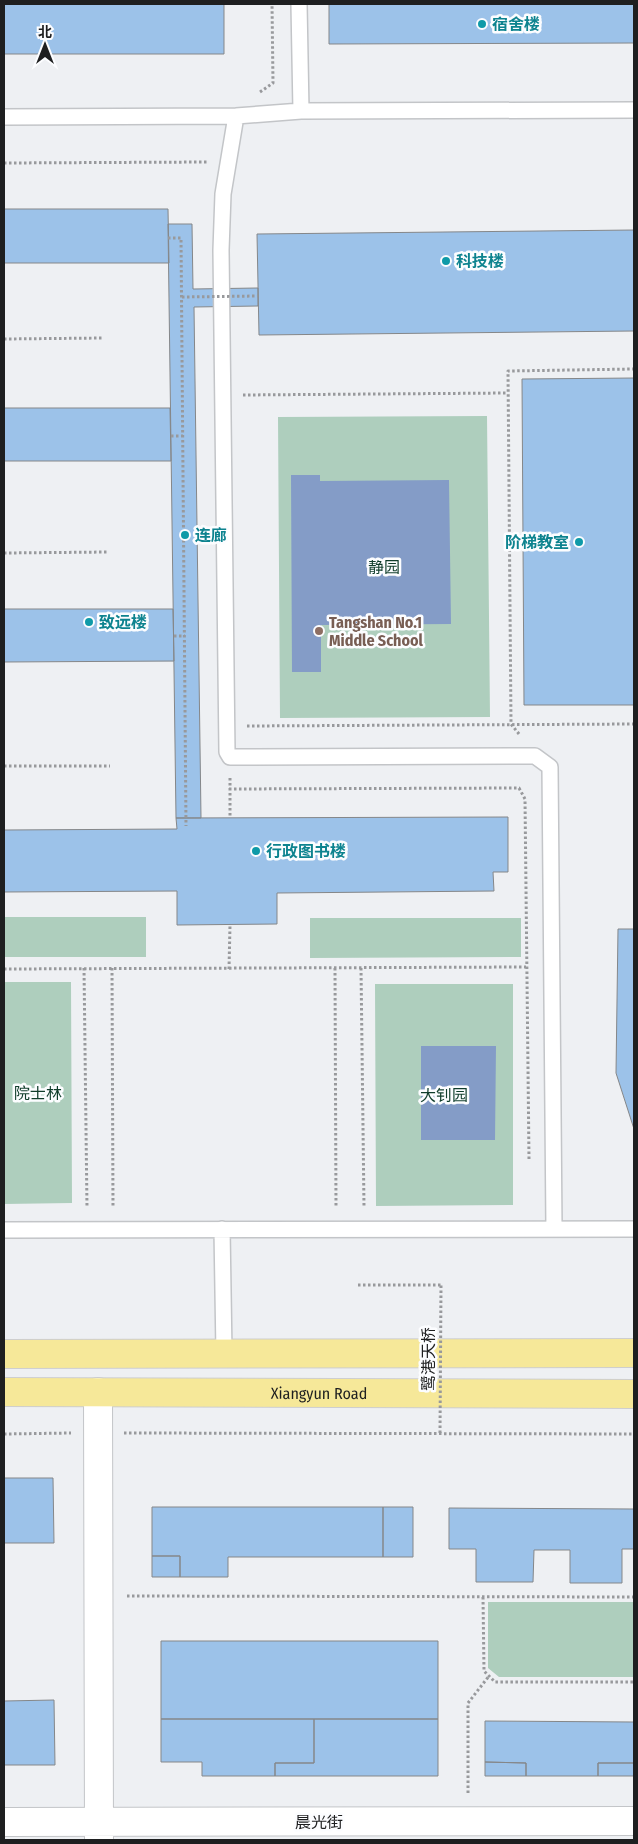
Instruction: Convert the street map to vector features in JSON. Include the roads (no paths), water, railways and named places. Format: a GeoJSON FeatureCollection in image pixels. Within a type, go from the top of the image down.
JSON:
{"type":"FeatureCollection","features":[{"type":"Feature","properties":{"kind":"main road"},"geometry":{"type":"LineString","coordinates":[[4,1354],[634,1353]]}},
{"type":"Feature","properties":{"kind":"main road","name":"Xiangyun Road"},"geometry":{"type":"LineString","coordinates":[[4,1392],[634,1394]]}},
{"type":"Feature","properties":{"kind":"street"},"geometry":{"type":"LineString","coordinates":[[98,1392],[99,1834]]}},
{"type":"Feature","properties":{"kind":"street","name":"晨光街"},"geometry":{"type":"LineString","coordinates":[[4,1822],[99,1834]]}},
{"type":"Feature","properties":{"kind":"street","name":"晨光街"},"geometry":{"type":"LineString","coordinates":[[8,1840],[99,1834],[459,1831],[634,1822]]}},
{"type":"Feature","properties":{"kind":"lane"},"geometry":{"type":"LineString","coordinates":[[299,4],[301,111]]}},
{"type":"Feature","properties":{"kind":"lane"},"geometry":{"type":"LineString","coordinates":[[4,117],[236,116],[301,111],[634,110]]}},
{"type":"Feature","properties":{"kind":"lane"},"geometry":{"type":"LineString","coordinates":[[236,116],[222,194],[221,250],[226,752],[230,756],[535,756],[550,767],[554,1229]]}},
{"type":"Feature","properties":{"kind":"lane"},"geometry":{"type":"LineString","coordinates":[[222,1229],[224,1353]]}},
{"type":"Feature","properties":{"kind":"lane"},"geometry":{"type":"LineString","coordinates":[[4,1230],[634,1229]]}},
{"type":"Feature","properties":{"kind":"water"},"geometry":{"type":"Polygon","coordinates":[[[291,475],[320,475],[320,481],[449,480],[451,624],[321,625],[321,672],[292,672],[291,475]]]}},
{"type":"Feature","properties":{"kind":"water"},"geometry":{"type":"Polygon","coordinates":[[[421,1046],[496,1046],[495,1140],[421,1140],[421,1046]]]}},
{"type":"Feature","properties":{"kind":"place","name":"宿舍楼"},"geometry":{"type":"Point","coordinates":[482,24]}},
{"type":"Feature","properties":{"kind":"place","name":"科技楼"},"geometry":{"type":"Point","coordinates":[446,261]}},
{"type":"Feature","properties":{"kind":"place","name":"连廊"},"geometry":{"type":"Point","coordinates":[185,535]}},
{"type":"Feature","properties":{"kind":"place","name":"阶梯教室"},"geometry":{"type":"Point","coordinates":[579,542]}},
{"type":"Feature","properties":{"kind":"place","name":"致远楼"},"geometry":{"type":"Point","coordinates":[89,622]}},
{"type":"Feature","properties":{"kind":"place","name":"Tangshan No.1 Middle School"},"geometry":{"type":"Point","coordinates":[319,631]}},
{"type":"Feature","properties":{"kind":"place","name":"行政图书楼"},"geometry":{"type":"Point","coordinates":[256,851]}},
{"type":"Feature","properties":{"kind":"park label","name":"静园"},"geometry":{"type":"Point","coordinates":[384,567]}},
{"type":"Feature","properties":{"kind":"park label","name":"院士林"},"geometry":{"type":"Point","coordinates":[38,1093]}},
{"type":"Feature","properties":{"kind":"park label","name":"大钊园"},"geometry":{"type":"Point","coordinates":[444,1095]}}]}
